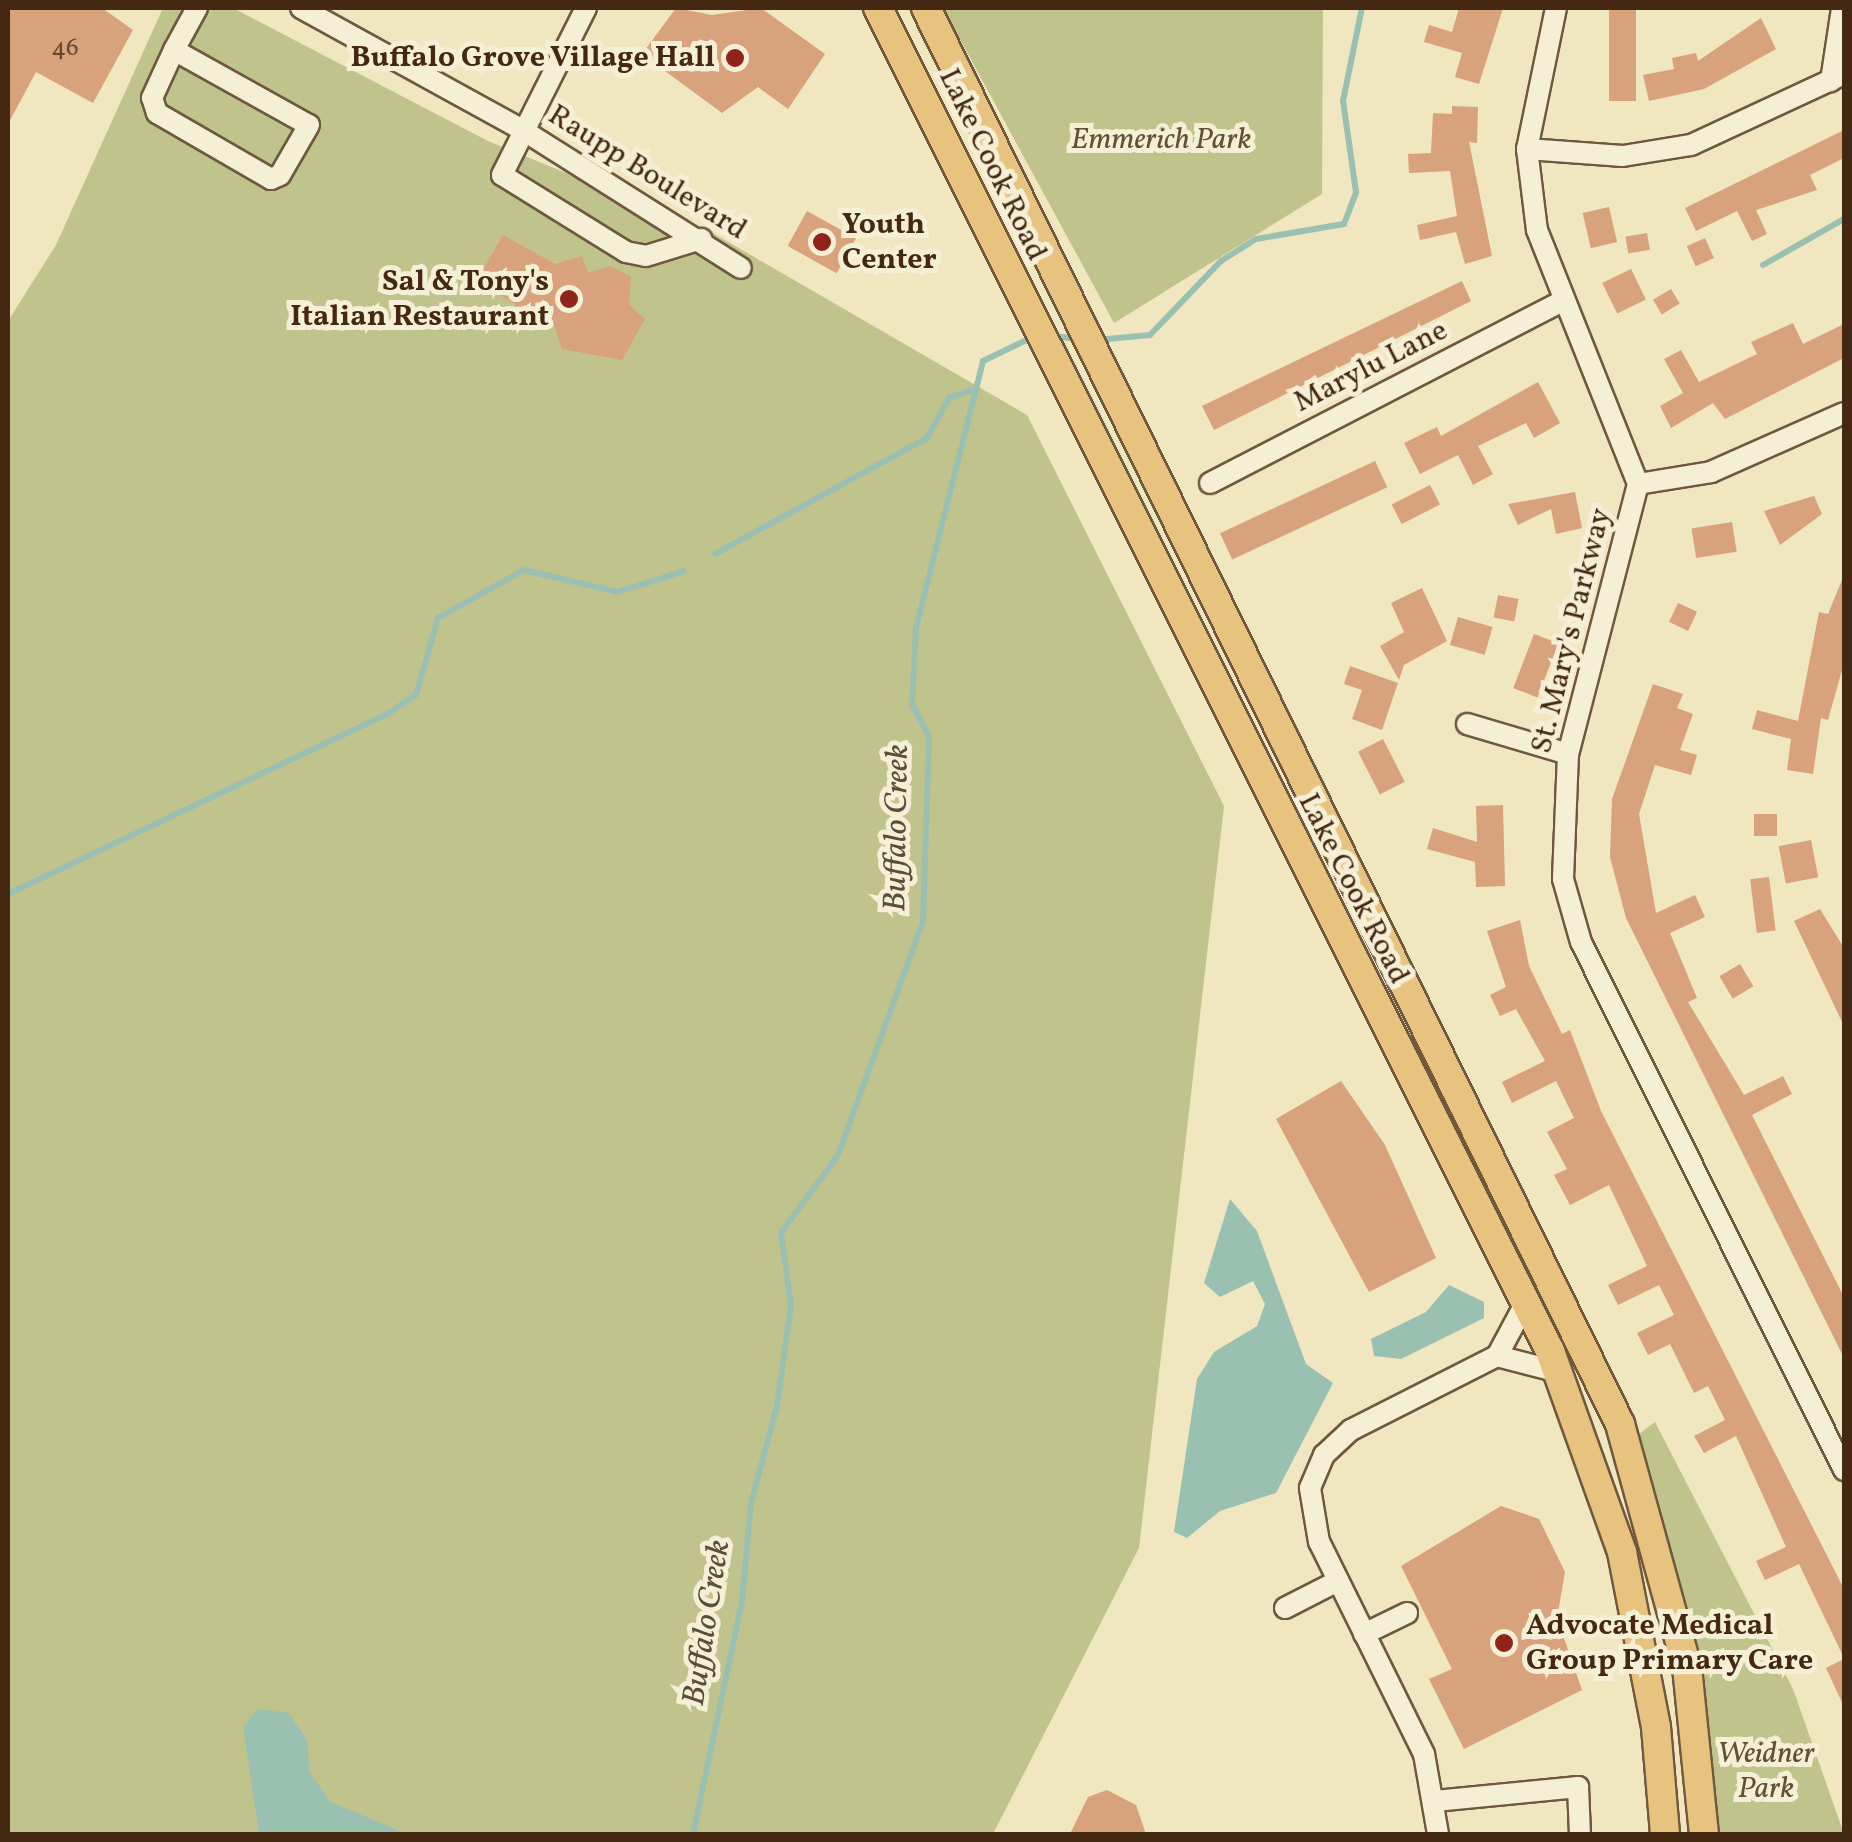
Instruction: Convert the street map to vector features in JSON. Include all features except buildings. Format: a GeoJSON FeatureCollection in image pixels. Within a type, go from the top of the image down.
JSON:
{"type":"FeatureCollection","features":[{"type":"Feature","properties":{"kind":"main road","name":"Lake Cook Road"},"geometry":{"type":"LineString","coordinates":[[878,8],[1558,1372],[1641,1632],[1664,1834]]}},
{"type":"Feature","properties":{"kind":"main road","name":"Lake Cook Road"},"geometry":{"type":"LineString","coordinates":[[926,8],[1117,390],[1620,1424],[1687,1667],[1704,1834]]}},
{"type":"Feature","properties":{"kind":"street"},"geometry":{"type":"LineString","coordinates":[[174,50],[309,125],[280,174],[271,179],[157,113],[152,98],[174,50],[196,8]]}},
{"type":"Feature","properties":{"kind":"street","name":"Raupp Boulevard"},"geometry":{"type":"LineString","coordinates":[[301,8],[521,129],[701,239],[741,268]]}},
{"type":"Feature","properties":{"kind":"street","name":"Raupp Boulevard"},"geometry":{"type":"LineString","coordinates":[[521,129],[586,8]]}},
{"type":"Feature","properties":{"kind":"street","name":"St. Mary's Parkway"},"geometry":{"type":"LineString","coordinates":[[1556,8],[1528,149],[1559,303],[1610,400],[1638,484],[1568,754],[1563,879],[1581,942],[1844,1470]]}},
{"type":"Feature","properties":{"kind":"street"},"geometry":{"type":"LineString","coordinates":[[1528,149],[1622,156],[1691,145],[1838,77],[1842,8]]}},
{"type":"Feature","properties":{"kind":"street"},"geometry":{"type":"LineString","coordinates":[[521,129],[502,175],[626,252],[646,256],[701,239]]}},
{"type":"Feature","properties":{"kind":"street","name":"Marylu Lane"},"geometry":{"type":"LineString","coordinates":[[1210,484],[1559,303]]}},
{"type":"Feature","properties":{"kind":"street"},"geometry":{"type":"LineString","coordinates":[[1638,484],[1711,472],[1844,412]]}},
{"type":"Feature","properties":{"kind":"street"},"geometry":{"type":"LineString","coordinates":[[1467,724],[1568,754]]}},
{"type":"Feature","properties":{"kind":"street"},"geometry":{"type":"LineString","coordinates":[[1438,1834],[1424,1754],[1338,1581],[1309,1508],[1324,1455],[1351,1430],[1497,1356],[1526,1302]]}},
{"type":"Feature","properties":{"kind":"street"},"geometry":{"type":"LineString","coordinates":[[1497,1356],[1558,1372]]}},
{"type":"Feature","properties":{"kind":"street"},"geometry":{"type":"LineString","coordinates":[[1285,1608],[1338,1581]]}},
{"type":"Feature","properties":{"kind":"street"},"geometry":{"type":"LineString","coordinates":[[1364,1634],[1407,1613]]}},
{"type":"Feature","properties":{"kind":"street"},"geometry":{"type":"LineString","coordinates":[[1435,1801],[1578,1787],[1580,1834]]}},
{"type":"Feature","properties":{"kind":"green space"},"geometry":{"type":"Polygon","coordinates":[[[163,8],[233,8],[488,141],[711,232],[1027,415],[1224,806],[1139,1548],[993,1834],[8,1834],[8,321],[56,245],[163,8]]]}},
{"type":"Feature","properties":{"kind":"green space","name":"Emmerich Park"},"geometry":{"type":"Polygon","coordinates":[[[943,8],[1323,8],[1322,194],[1114,323],[943,8]]]}},
{"type":"Feature","properties":{"kind":"green space","name":"Weidner Park"},"geometry":{"type":"Polygon","coordinates":[[[1655,1422],[1793,1689],[1844,1834],[1713,1834],[1682,1597],[1639,1434],[1655,1422]]]}},
{"type":"Feature","properties":{"kind":"shaded area"},"geometry":{"type":"Polygon","coordinates":[[[1230,1199],[1257,1231],[1306,1364],[1333,1383],[1276,1493],[1220,1511],[1187,1538],[1174,1532],[1197,1379],[1214,1352],[1257,1326],[1265,1304],[1253,1281],[1220,1297],[1204,1283],[1230,1199]]]}},
{"type":"Feature","properties":{"kind":"shaded area"},"geometry":{"type":"Polygon","coordinates":[[[1449,1285],[1484,1302],[1484,1318],[1401,1359],[1374,1356],[1371,1339],[1426,1312],[1449,1285]]]}},
{"type":"Feature","properties":{"kind":"shaded area"},"geometry":{"type":"Polygon","coordinates":[[[257,1709],[289,1713],[307,1740],[310,1773],[331,1802],[407,1834],[259,1834],[243,1727],[257,1709]]]}},
{"type":"Feature","properties":{"kind":"waterway","name":"Buffalo Creek"},"geometry":{"type":"LineString","coordinates":[[1097,340],[1150,335],[1221,261],[1256,239],[1344,224],[1356,192],[1343,101],[1362,8]]}},
{"type":"Feature","properties":{"kind":"waterway"},"geometry":{"type":"LineString","coordinates":[[1763,265],[1844,219]]}},
{"type":"Feature","properties":{"kind":"waterway","name":"Buffalo Creek"},"geometry":{"type":"LineString","coordinates":[[693,1834],[742,1601],[751,1503],[777,1406],[791,1305],[781,1233],[838,1155],[923,921],[929,737],[912,704],[916,628],[983,361],[1035,336]]}},
{"type":"Feature","properties":{"kind":"waterway","name":"Buffalo Creek"},"geometry":{"type":"LineString","coordinates":[[1052,336],[1080,339]]}},
{"type":"Feature","properties":{"kind":"waterway"},"geometry":{"type":"LineString","coordinates":[[715,554],[927,438],[949,398],[972,390]]}},
{"type":"Feature","properties":{"kind":"waterway"},"geometry":{"type":"LineString","coordinates":[[8,894],[389,713],[416,695],[438,618],[524,570],[618,592],[684,571]]}},
{"type":"Feature","properties":{"kind":"place","name":"Buffalo Grove Village Hall"},"geometry":{"type":"Point","coordinates":[735,58]}},
{"type":"Feature","properties":{"kind":"place","name":"Youth Center"},"geometry":{"type":"Point","coordinates":[822,242]}},
{"type":"Feature","properties":{"kind":"place","name":"Sal & Tony's Italian Restaurant"},"geometry":{"type":"Point","coordinates":[569,299]}},
{"type":"Feature","properties":{"kind":"place","name":"Advocate Medical Group Primary Care"},"geometry":{"type":"Point","coordinates":[1504,1643]}}]}
